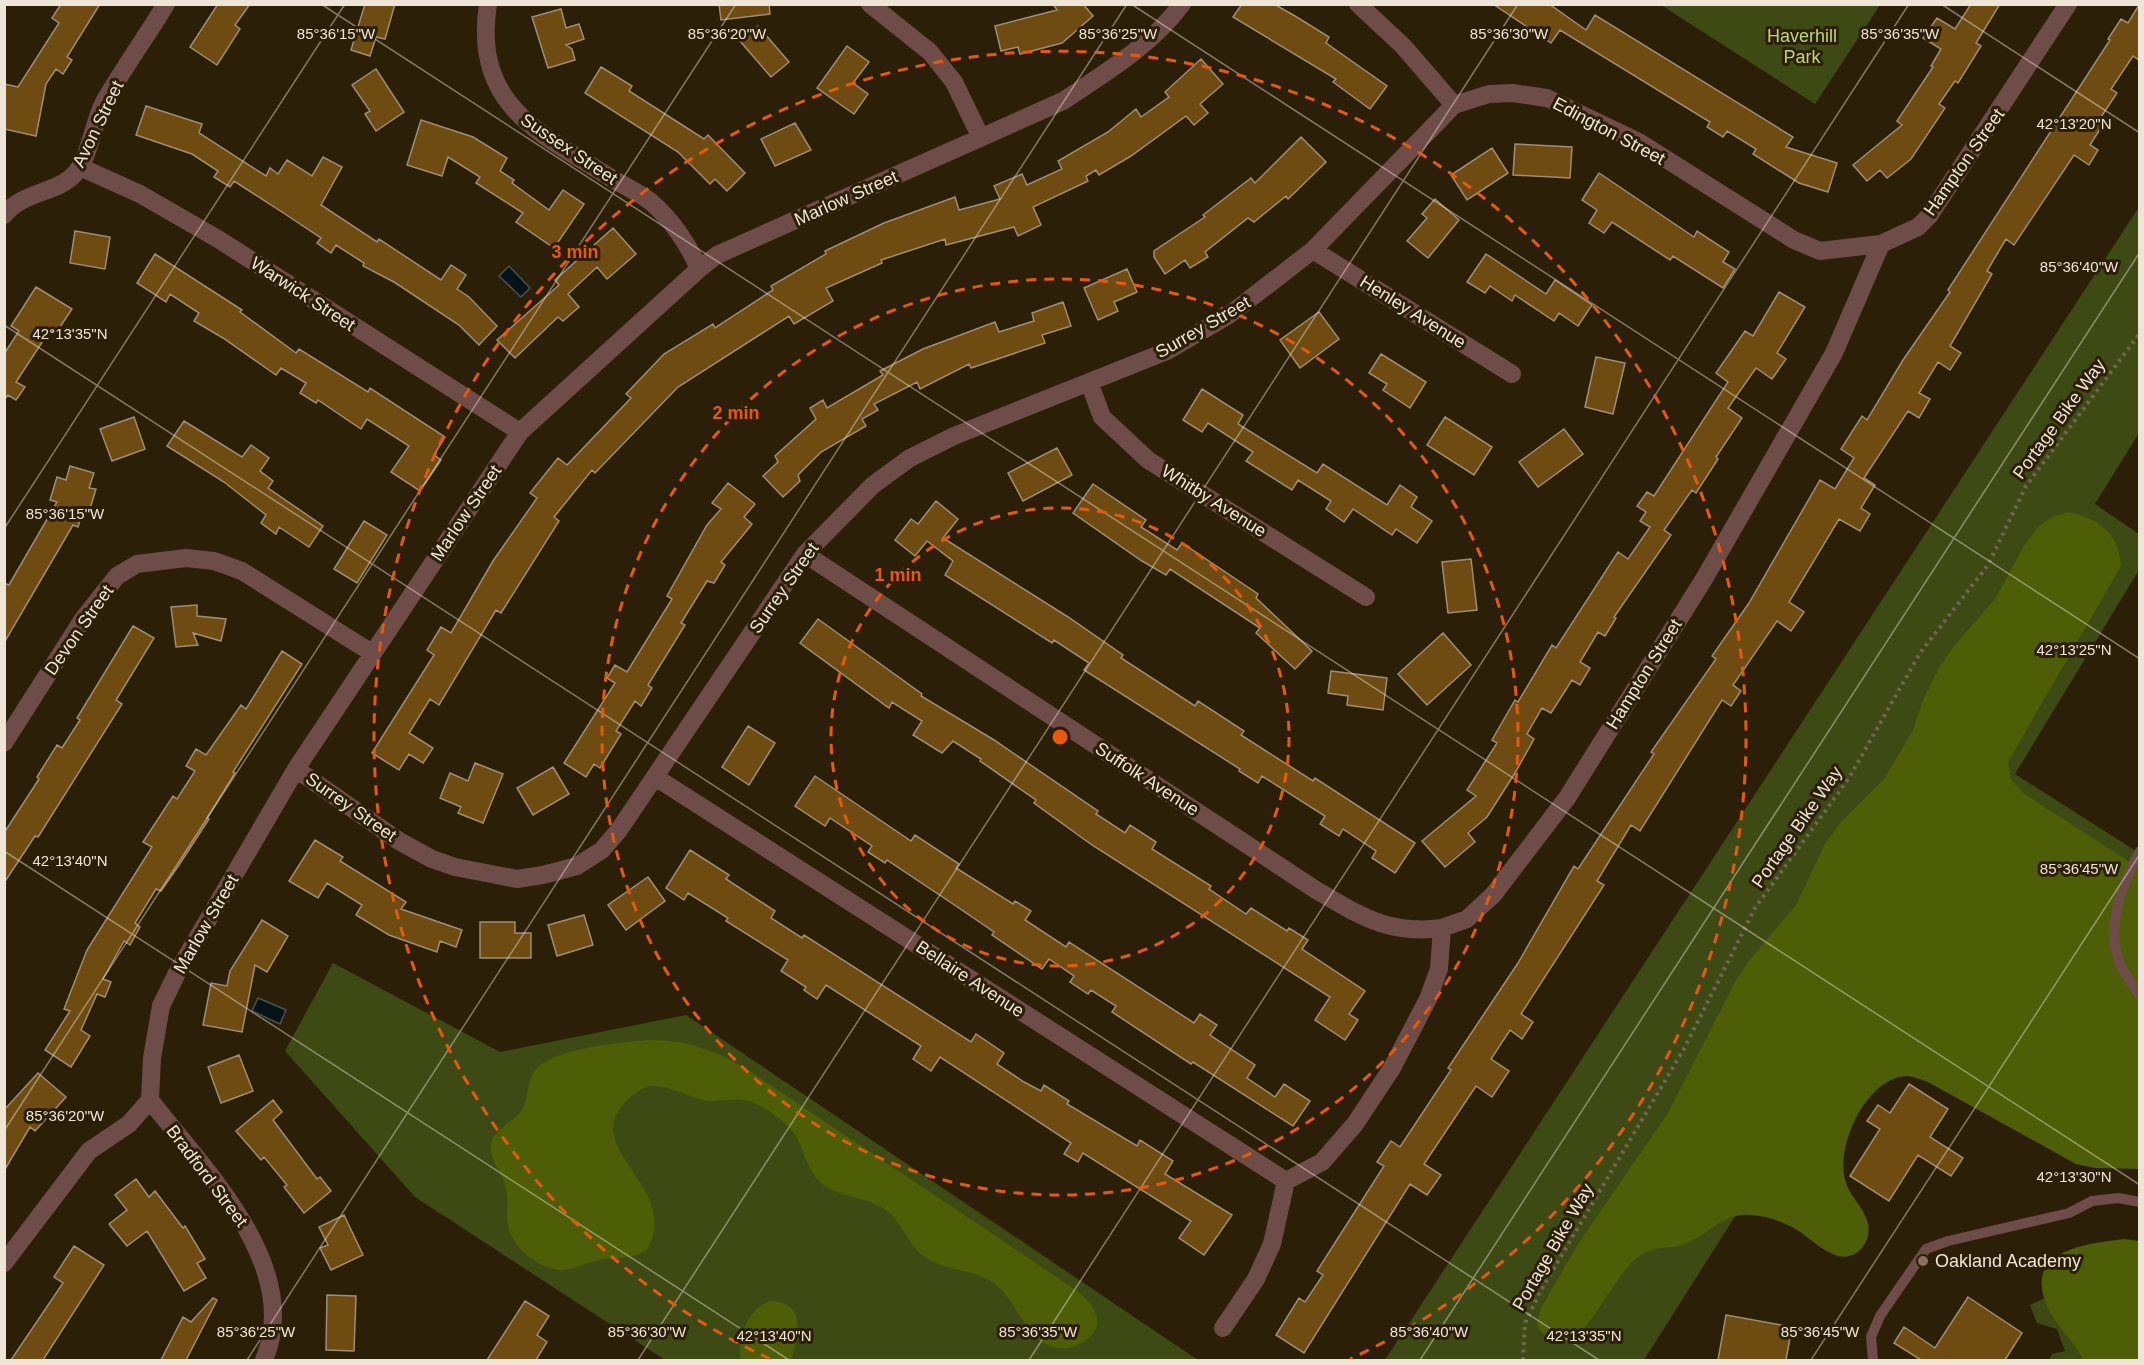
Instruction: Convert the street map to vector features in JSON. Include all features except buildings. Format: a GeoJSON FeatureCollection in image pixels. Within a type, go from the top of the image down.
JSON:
{"type":"FeatureCollection","features":[{"type":"Feature","properties":{"kind":"street","name":"Avon Street"},"geometry":{"type":"LineString","coordinates":[[4,215],[17,201],[39,190],[62,185],[80,167],[93,125],[105,102],[166,4]]}},
{"type":"Feature","properties":{"kind":"street","name":"Sussex Street"},"geometry":{"type":"LineString","coordinates":[[488,4],[484,33],[488,64],[515,113],[541,134],[651,202],[690,248],[699,268]]}},
{"type":"Feature","properties":{"kind":"street"},"geometry":{"type":"LineString","coordinates":[[870,4],[930,52],[954,82],[981,138]]}},
{"type":"Feature","properties":{"kind":"street","name":"Marlow Street"},"geometry":{"type":"LineString","coordinates":[[150,1101],[152,1058],[161,1006],[296,769],[520,432],[699,268],[717,255],[1064,101],[1111,70],[1148,40],[1182,4]]}},
{"type":"Feature","properties":{"kind":"street"},"geometry":{"type":"LineString","coordinates":[[1358,4],[1403,46],[1454,105]]}},
{"type":"Feature","properties":{"kind":"street","name":"Hampton Street"},"geometry":{"type":"LineString","coordinates":[[1442,928],[1467,919],[1492,895],[1567,798],[1704,579],[1834,353],[1881,244],[1918,227],[1929,216],[2067,4]]}},
{"type":"Feature","properties":{"kind":"street","name":"Edington Street"},"geometry":{"type":"LineString","coordinates":[[1454,105],[1489,94],[1512,93],[1547,98],[1639,142],[1794,240],[1820,251],[1881,244]]}},
{"type":"Feature","properties":{"kind":"street","name":"Surrey Street"},"geometry":{"type":"LineString","coordinates":[[296,769],[399,841],[432,859],[455,867],[517,879],[577,866],[602,850],[619,830],[805,554],[866,491],[910,458],[954,436],[1167,351],[1263,291],[1313,250],[1454,105]]}},
{"type":"Feature","properties":{"kind":"street","name":"Warwick Street"},"geometry":{"type":"LineString","coordinates":[[80,167],[140,194],[218,239],[520,432]]}},
{"type":"Feature","properties":{"kind":"street","name":"Henley Avenue"},"geometry":{"type":"LineString","coordinates":[[1313,250],[1512,374]]}},
{"type":"Feature","properties":{"kind":"street","name":"Whitby Avenue"},"geometry":{"type":"LineString","coordinates":[[1089,382],[1102,417],[1148,460],[1366,597]]}},
{"type":"Feature","properties":{"kind":"street","name":"Suffolk Avenue"},"geometry":{"type":"LineString","coordinates":[[805,554],[1316,890],[1358,914],[1390,927],[1415,931],[1442,928]]}},
{"type":"Feature","properties":{"kind":"street","name":"Devon Street"},"geometry":{"type":"LineString","coordinates":[[4,743],[83,619],[117,576],[137,564],[186,558],[214,561],[242,571],[372,653]]}},
{"type":"Feature","properties":{"kind":"street","name":"Bellaire Avenue"},"geometry":{"type":"LineString","coordinates":[[655,777],[1286,1181]]}},
{"type":"Feature","properties":{"kind":"street"},"geometry":{"type":"LineString","coordinates":[[1224,1328],[1256,1279],[1272,1244],[1286,1181],[1322,1162],[1356,1124],[1392,1068],[1423,1009],[1439,969],[1442,928]]}},
{"type":"Feature","properties":{"kind":"street"},"geometry":{"type":"LineString","coordinates":[[4,1263],[89,1151],[129,1124],[150,1101]]}},
{"type":"Feature","properties":{"kind":"street","name":"Bradford Street"},"geometry":{"type":"LineString","coordinates":[[150,1101],[238,1213],[259,1252],[268,1281],[272,1315],[268,1350],[264,1360]]}},
{"type":"Feature","properties":{"kind":"lane"},"geometry":{"type":"LineString","coordinates":[[2139,850],[2123,883],[2114,928],[2121,966],[2139,996]]}},
{"type":"Feature","properties":{"kind":"lane"},"geometry":{"type":"LineString","coordinates":[[1873,1360],[1871,1337],[1880,1316],[1926,1249],[2069,1212],[2092,1201],[2118,1198],[2139,1202]]}},
{"type":"Feature","properties":{"kind":"path","name":"Portage Bike Way"},"geometry":{"type":"LineString","coordinates":[[1523,1360],[1525,1323],[1540,1292],[1685,1047],[1755,908],[1786,869],[1849,778],[1920,653],[1988,565],[2026,486],[2139,333]]}},
{"type":"Feature","properties":{"kind":"green space","name":"Haverhill Park"},"geometry":{"type":"Polygon","coordinates":[[[1880,4],[1815,104],[1661,5],[1880,4]]]}},
{"type":"Feature","properties":{"kind":"green space"},"geometry":{"type":"Polygon","coordinates":[[[2139,207],[2139,433],[2095,504],[2139,534],[2139,570],[2015,774],[2139,853],[2139,1162],[1876,994],[1644,1360],[1385,1360],[2139,207]]]}},
{"type":"Feature","properties":{"kind":"green space"},"geometry":{"type":"Polygon","coordinates":[[[2068,512],[2088,518],[2105,529],[2116,545],[2121,566],[2008,762],[2011,780],[2026,795],[2139,868],[2139,1169],[2095,1168],[2076,1164],[1928,1082],[1906,1076],[1892,1080],[1878,1089],[1867,1101],[1857,1116],[1845,1149],[1843,1166],[1845,1180],[1864,1213],[1869,1227],[1866,1241],[1860,1250],[1844,1257],[1835,1255],[1797,1230],[1780,1222],[1750,1215],[1731,1217],[1694,1240],[1677,1246],[1654,1249],[1632,1262],[1591,1319],[1572,1339],[1555,1340],[1546,1336],[1538,1325],[1541,1308],[1578,1244],[1668,1113],[1735,982],[1748,962],[1796,905],[1825,844],[1841,822],[1885,778],[1913,730],[1924,698],[1939,668],[1954,646],[1995,599],[2024,546],[2038,527],[2052,517],[2068,512]]]}},
{"type":"Feature","properties":{"kind":"green space"},"geometry":{"type":"Polygon","coordinates":[[[333,963],[500,1052],[686,1015],[1198,1360],[665,1360],[415,1197],[285,1051],[333,963]]]}},
{"type":"Feature","properties":{"kind":"green space"},"geometry":{"type":"Polygon","coordinates":[[[649,1040],[677,1042],[702,1048],[727,1058],[751,1072],[1077,1291],[1088,1301],[1095,1312],[1097,1320],[1093,1334],[1081,1344],[1073,1347],[1058,1348],[1047,1345],[1031,1332],[1006,1295],[991,1281],[930,1260],[916,1249],[895,1219],[884,1209],[836,1192],[821,1183],[811,1170],[793,1131],[764,1108],[742,1100],[703,1100],[662,1087],[646,1087],[638,1091],[618,1111],[613,1129],[618,1147],[651,1204],[654,1226],[647,1250],[630,1257],[599,1260],[564,1270],[548,1268],[532,1259],[519,1247],[510,1233],[507,1222],[507,1193],[492,1156],[492,1139],[523,1108],[533,1073],[542,1064],[579,1050],[608,1044],[649,1040]]]}},
{"type":"Feature","properties":{"kind":"green space"},"geometry":{"type":"Polygon","coordinates":[[[2124,1239],[2139,1241],[2139,1360],[2083,1360],[2047,1306],[2042,1287],[2043,1273],[2062,1253],[2092,1244],[2124,1239]]]}},
{"type":"Feature","properties":{"kind":"green space"},"geometry":{"type":"Polygon","coordinates":[[[2054,1294],[2103,1360],[2049,1360],[2052,1354],[2065,1351],[2057,1329],[2037,1323],[2030,1305],[2054,1294]]]}},
{"type":"Feature","properties":{"kind":"green space"},"geometry":{"type":"Polygon","coordinates":[[[769,1301],[790,1307],[795,1313],[797,1331],[791,1360],[740,1360],[742,1334],[745,1326],[754,1312],[769,1301]]]}},
{"type":"Feature","properties":{"kind":"shaded area"},"geometry":{"type":"Polygon","coordinates":[[[509,266],[530,288],[521,297],[499,276],[509,266]]]}},
{"type":"Feature","properties":{"kind":"shaded area"},"geometry":{"type":"Polygon","coordinates":[[[258,998],[286,1010],[280,1024],[252,1011],[258,998]]]}},
{"type":"Feature","properties":{"kind":"place","name":"Oakland Academy"},"geometry":{"type":"Point","coordinates":[1923,1261]}}]}
